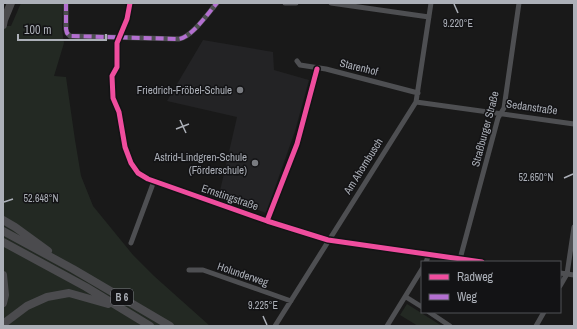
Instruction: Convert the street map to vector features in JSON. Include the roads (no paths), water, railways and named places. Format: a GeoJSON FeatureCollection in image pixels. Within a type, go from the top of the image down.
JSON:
{"type":"FeatureCollection","features":[{"type":"Feature","properties":{"kind":"highway"},"geometry":{"type":"LineString","coordinates":[[3,220],[15,226],[73,269]]}},
{"type":"Feature","properties":{"kind":"highway","name":"B 6"},"geometry":{"type":"LineString","coordinates":[[3,231],[73,269],[170,326]]}},
{"type":"Feature","properties":{"kind":"highway","name":"B 6"},"geometry":{"type":"LineString","coordinates":[[3,242],[79,283],[150,326]]}},
{"type":"Feature","properties":{"kind":"highway"},"geometry":{"type":"LineString","coordinates":[[3,275],[5,295],[3,303]]}},
{"type":"Feature","properties":{"kind":"highway"},"geometry":{"type":"LineString","coordinates":[[3,324],[27,306],[47,297],[69,293],[120,308]]}},
{"type":"Feature","properties":{"kind":"main road"},"geometry":{"type":"LineString","coordinates":[[3,22],[12,3]]}},
{"type":"Feature","properties":{"kind":"street"},"geometry":{"type":"LineString","coordinates":[[66,3],[66,29],[70,36],[119,38],[182,38],[191,33],[217,3]]}},
{"type":"Feature","properties":{"kind":"street","name":"Ernstingstraße"},"geometry":{"type":"LineString","coordinates":[[130,3],[127,19],[119,38],[117,67],[112,76],[113,98],[119,112],[126,147],[131,163],[138,173],[154,181],[267,221],[328,240],[475,261]]}},
{"type":"Feature","properties":{"kind":"street"},"geometry":{"type":"LineString","coordinates":[[285,3],[296,3]]}},
{"type":"Feature","properties":{"kind":"street"},"geometry":{"type":"LineString","coordinates":[[331,3],[429,17]]}},
{"type":"Feature","properties":{"kind":"street","name":"Am Ahornbusch"},"geometry":{"type":"LineString","coordinates":[[275,326],[416,102],[431,3]]}},
{"type":"Feature","properties":{"kind":"street","name":"Straßburger Straße"},"geometry":{"type":"LineString","coordinates":[[460,259],[498,118],[504,108],[519,3]]}},
{"type":"Feature","properties":{"kind":"street","name":"Starenhof"},"geometry":{"type":"LineString","coordinates":[[296,62],[300,66],[326,69],[418,93]]}},
{"type":"Feature","properties":{"kind":"street","name":"Sedanstraße"},"geometry":{"type":"LineString","coordinates":[[416,102],[574,124]]}},
{"type":"Feature","properties":{"kind":"street"},"geometry":{"type":"LineString","coordinates":[[131,243],[154,181]]}},
{"type":"Feature","properties":{"kind":"street"},"geometry":{"type":"LineString","coordinates":[[561,284],[567,274],[574,227]]}},
{"type":"Feature","properties":{"kind":"street"},"geometry":{"type":"LineString","coordinates":[[426,261],[430,254]]}},
{"type":"Feature","properties":{"kind":"street","name":"Holunderweg"},"geometry":{"type":"LineString","coordinates":[[189,270],[203,270],[291,301]]}},
{"type":"Feature","properties":{"kind":"street"},"geometry":{"type":"LineString","coordinates":[[387,326],[421,271]]}},
{"type":"Feature","properties":{"kind":"street"},"geometry":{"type":"LineString","coordinates":[[561,273],[574,275]]}},
{"type":"Feature","properties":{"kind":"street"},"geometry":{"type":"LineString","coordinates":[[406,297],[421,306]]}},
{"type":"Feature","properties":{"kind":"street"},"geometry":{"type":"LineString","coordinates":[[430,313],[450,326]]}},
{"type":"Feature","properties":{"kind":"street"},"geometry":{"type":"LineString","coordinates":[[536,326],[543,313]]}},
{"type":"Feature","properties":{"kind":"place","name":"Friedrich-Fröbel-Schule"},"geometry":{"type":"Point","coordinates":[240,90]}},
{"type":"Feature","properties":{"kind":"place","name":"Astrid-Lindgren-Schule (Förderschule)"},"geometry":{"type":"Point","coordinates":[255,163]}}]}
